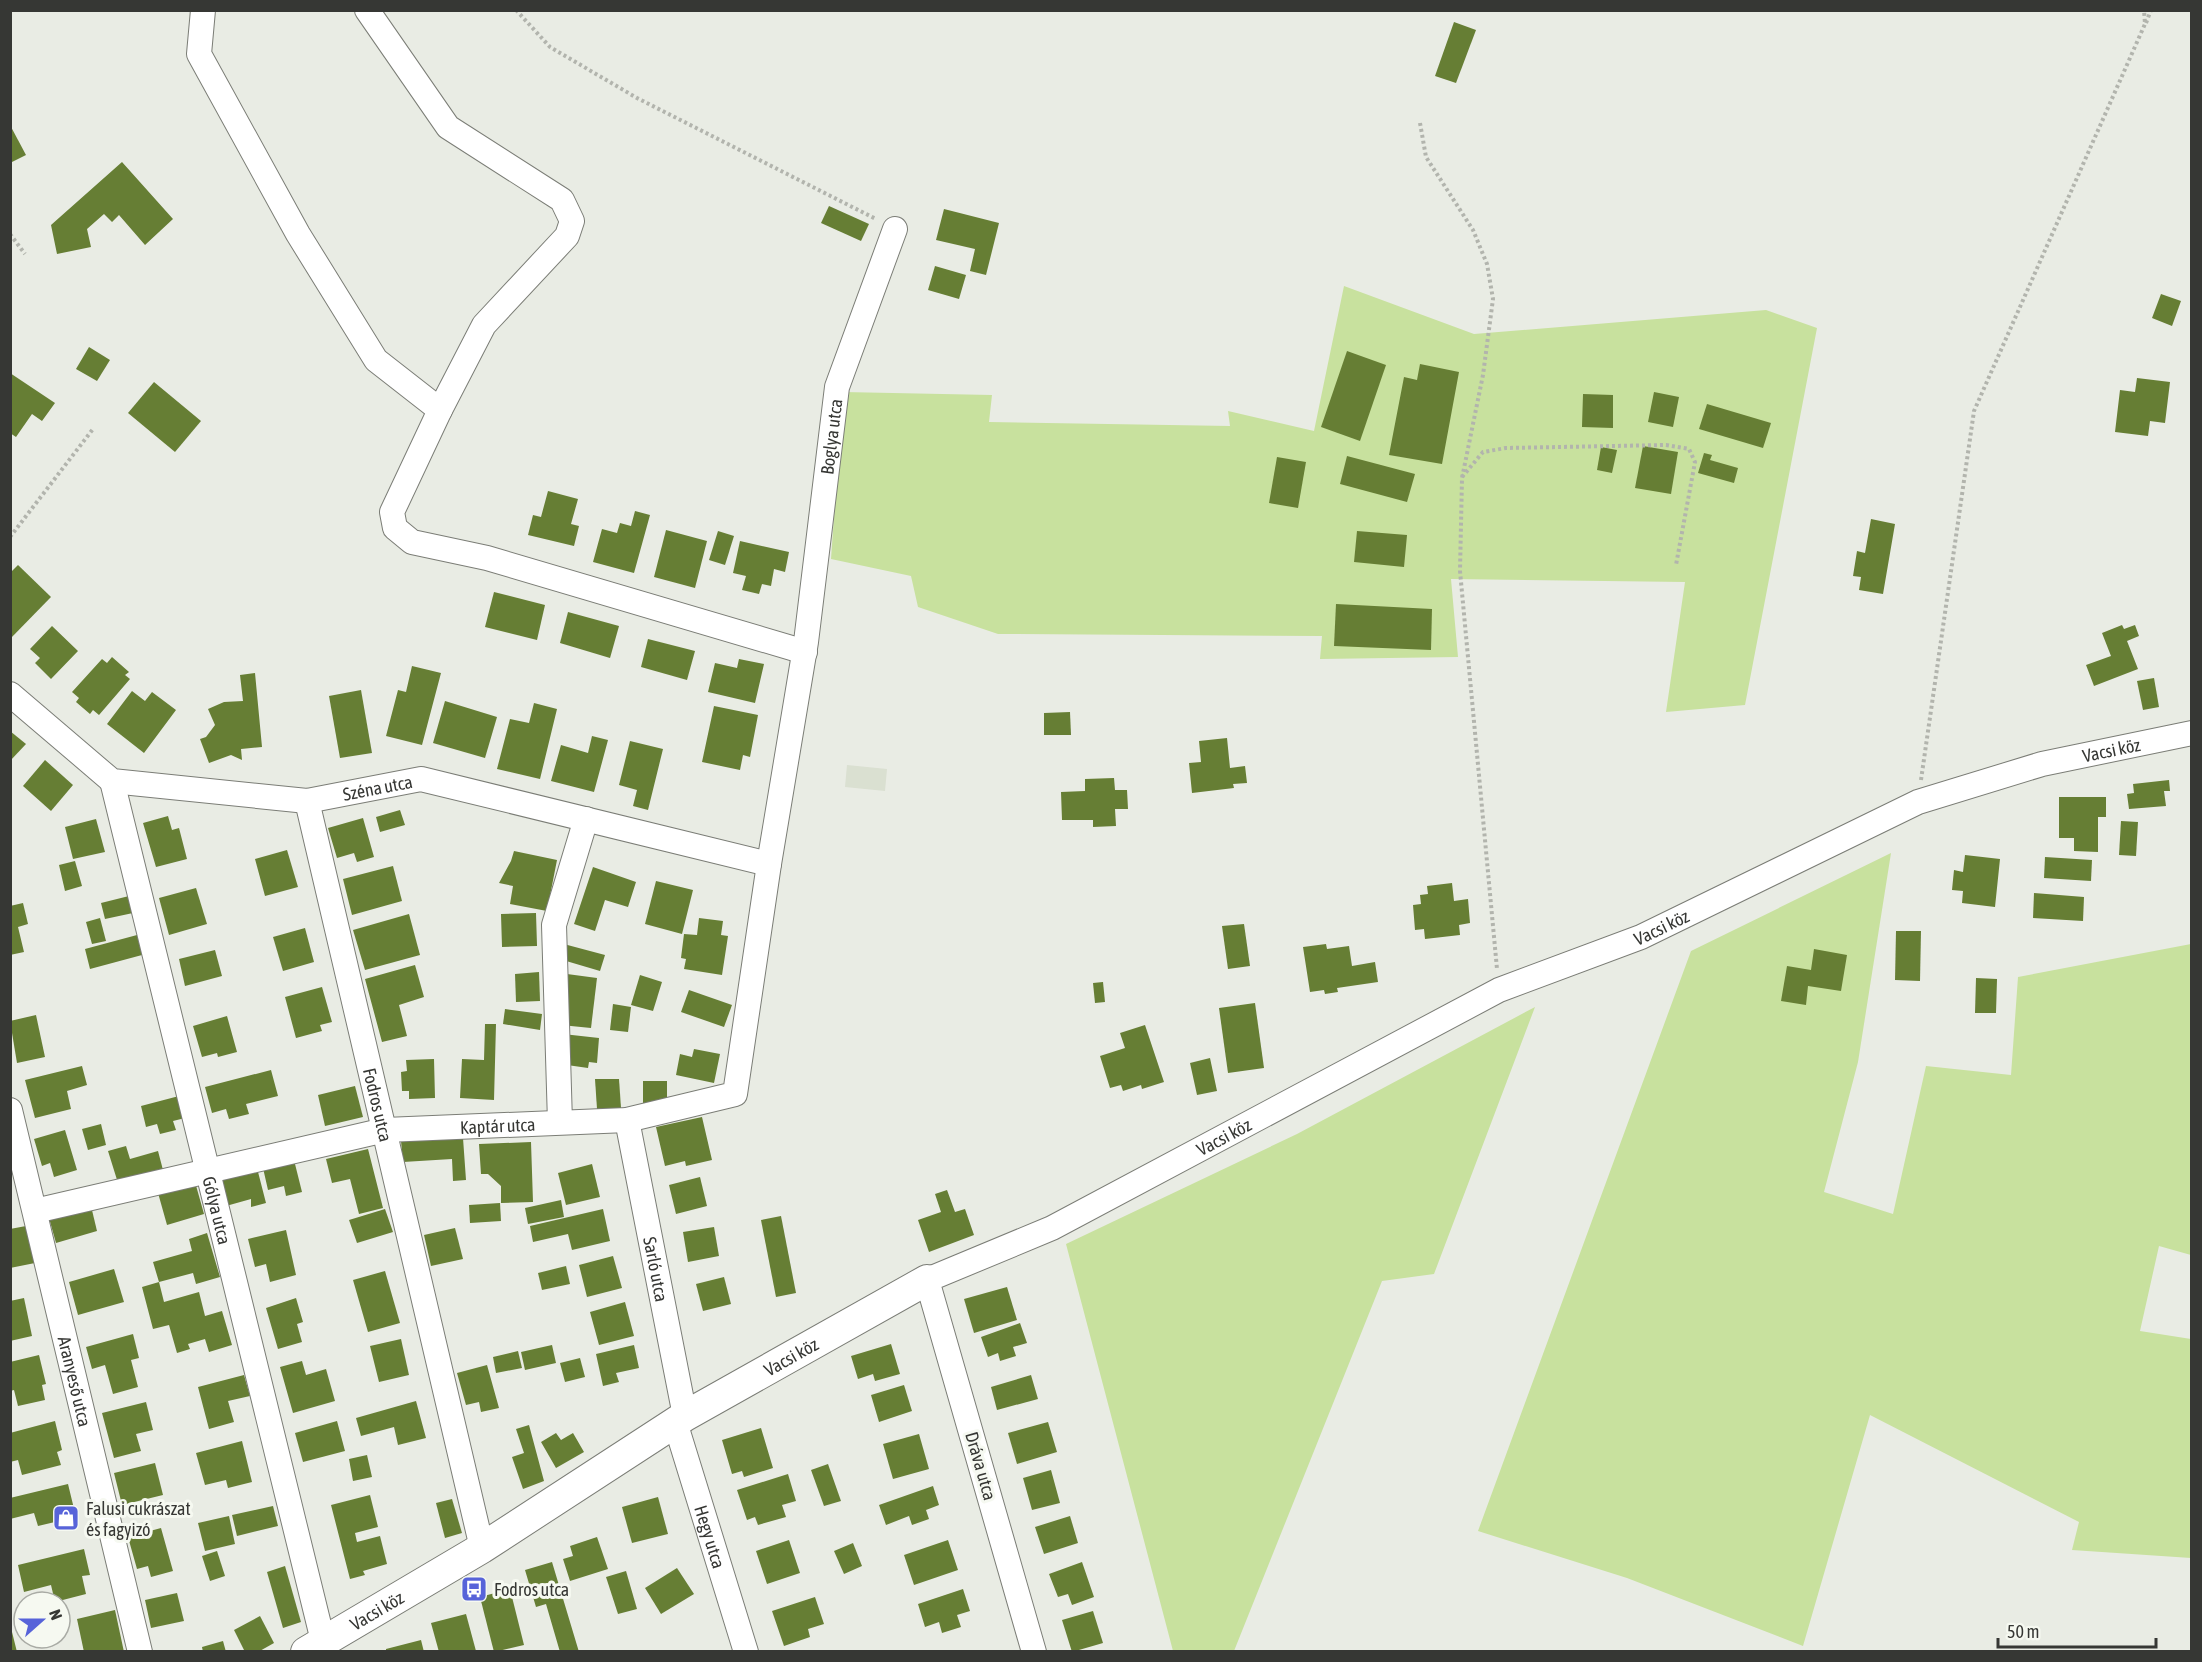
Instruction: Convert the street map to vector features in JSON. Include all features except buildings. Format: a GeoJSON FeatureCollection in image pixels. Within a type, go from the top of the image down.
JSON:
{"type":"FeatureCollection","features":[{"type":"Feature","properties":{"kind":"street"},"geometry":{"type":"LineString","coordinates":[[203,10],[199,54],[298,234],[376,360],[440,410]]}},
{"type":"Feature","properties":{"kind":"street"},"geometry":{"type":"LineString","coordinates":[[367,10],[448,128],[562,200],[572,220],[567,236],[484,325],[440,410],[392,512],[395,528],[412,542],[487,558],[804,652]]}},
{"type":"Feature","properties":{"kind":"street","name":"Boglya utca"},"geometry":{"type":"LineString","coordinates":[[769,864],[804,652],[837,387],[895,229]]}},
{"type":"Feature","properties":{"kind":"street"},"geometry":{"type":"LineString","coordinates":[[10,694],[112,781]]}},
{"type":"Feature","properties":{"kind":"street","name":"Vacsi köz"},"geometry":{"type":"LineString","coordinates":[[311,1649],[482,1548],[680,1419],[927,1280],[1052,1228],[1499,990],[1641,937],[1918,802],[2042,764],[2192,733]]}},
{"type":"Feature","properties":{"kind":"street","name":"Széna utca"},"geometry":{"type":"LineString","coordinates":[[112,781],[307,801],[420,779],[769,864]]}},
{"type":"Feature","properties":{"kind":"street","name":"Gólya utca"},"geometry":{"type":"LineString","coordinates":[[112,781],[208,1171],[311,1649]]}},
{"type":"Feature","properties":{"kind":"street","name":"Fodros utca"},"geometry":{"type":"LineString","coordinates":[[307,801],[482,1548]]}},
{"type":"Feature","properties":{"kind":"street"},"geometry":{"type":"LineString","coordinates":[[560,1122],[554,925],[586,819]]}},
{"type":"Feature","properties":{"kind":"street","name":"Kaptár utca"},"geometry":{"type":"LineString","coordinates":[[35,1211],[385,1130],[627,1120],[735,1094],[769,864]]}},
{"type":"Feature","properties":{"kind":"street","name":"Aranyeső utca"},"geometry":{"type":"LineString","coordinates":[[10,1110],[140,1652]]}},
{"type":"Feature","properties":{"kind":"street","name":"Sarló utca"},"geometry":{"type":"LineString","coordinates":[[627,1120],[680,1419]]}},
{"type":"Feature","properties":{"kind":"street","name":"Dráva utca"},"geometry":{"type":"LineString","coordinates":[[927,1280],[1034,1652]]}},
{"type":"Feature","properties":{"kind":"street","name":"Hegy utca"},"geometry":{"type":"LineString","coordinates":[[680,1419],[746,1652]]}},
{"type":"Feature","properties":{"kind":"path"},"geometry":{"type":"LineString","coordinates":[[516,10],[550,47],[637,98],[895,229]]}},
{"type":"Feature","properties":{"kind":"path"},"geometry":{"type":"LineString","coordinates":[[2144,10],[2145,24]]}},
{"type":"Feature","properties":{"kind":"path"},"geometry":{"type":"LineString","coordinates":[[1918,802],[1974,411],[2151,10]]}},
{"type":"Feature","properties":{"kind":"path"},"geometry":{"type":"LineString","coordinates":[[1420,123],[1426,158],[1473,230],[1487,264],[1493,298],[1483,375],[1462,478],[1460,571],[1499,990]]}},
{"type":"Feature","properties":{"kind":"path"},"geometry":{"type":"LineString","coordinates":[[10,234],[25,254]]}},
{"type":"Feature","properties":{"kind":"path"},"geometry":{"type":"LineString","coordinates":[[10,537],[93,429]]}},
{"type":"Feature","properties":{"kind":"path"},"geometry":{"type":"LineString","coordinates":[[1462,478],[1483,452],[1506,448],[1563,445],[1666,445],[1689,449],[1695,462],[1676,565]]}},
{"type":"Feature","properties":{"kind":"shaded area"},"geometry":{"type":"Polygon","coordinates":[[[847,765],[887,769],[885,791],[845,787],[847,765]]]}},
{"type":"Feature","properties":{"kind":"green space"},"geometry":{"type":"Polygon","coordinates":[[[1344,286],[1474,334],[1766,310],[1817,328],[1745,705],[1666,712],[1685,582],[1451,579],[1458,657],[1320,659],[1322,636],[998,634],[918,607],[911,576],[831,559],[843,392],[992,395],[989,422],[1230,426],[1228,411],[1314,431],[1344,286]]]}},
{"type":"Feature","properties":{"kind":"green space"},"geometry":{"type":"Polygon","coordinates":[[[1891,853],[1858,1062],[1824,1192],[1893,1214],[1926,1066],[2011,1075],[2018,977],[2191,944],[2191,1255],[2159,1246],[2140,1331],[2191,1339],[2191,1558],[2072,1550],[2079,1522],[1870,1415],[1803,1646],[1627,1578],[1478,1531],[1691,951],[1891,853]]]}},
{"type":"Feature","properties":{"kind":"green space"},"geometry":{"type":"Polygon","coordinates":[[[1535,1007],[1434,1274],[1382,1281],[1234,1651],[1173,1651],[1066,1244],[1297,1134],[1535,1007]]]}},
{"type":"Feature","properties":{"kind":"place","name":"Falusi cukrászat és fagyizó"},"geometry":{"type":"Point","coordinates":[66,1518]}},
{"type":"Feature","properties":{"kind":"place","name":"Fodros utca"},"geometry":{"type":"Point","coordinates":[474,1589]}}]}
